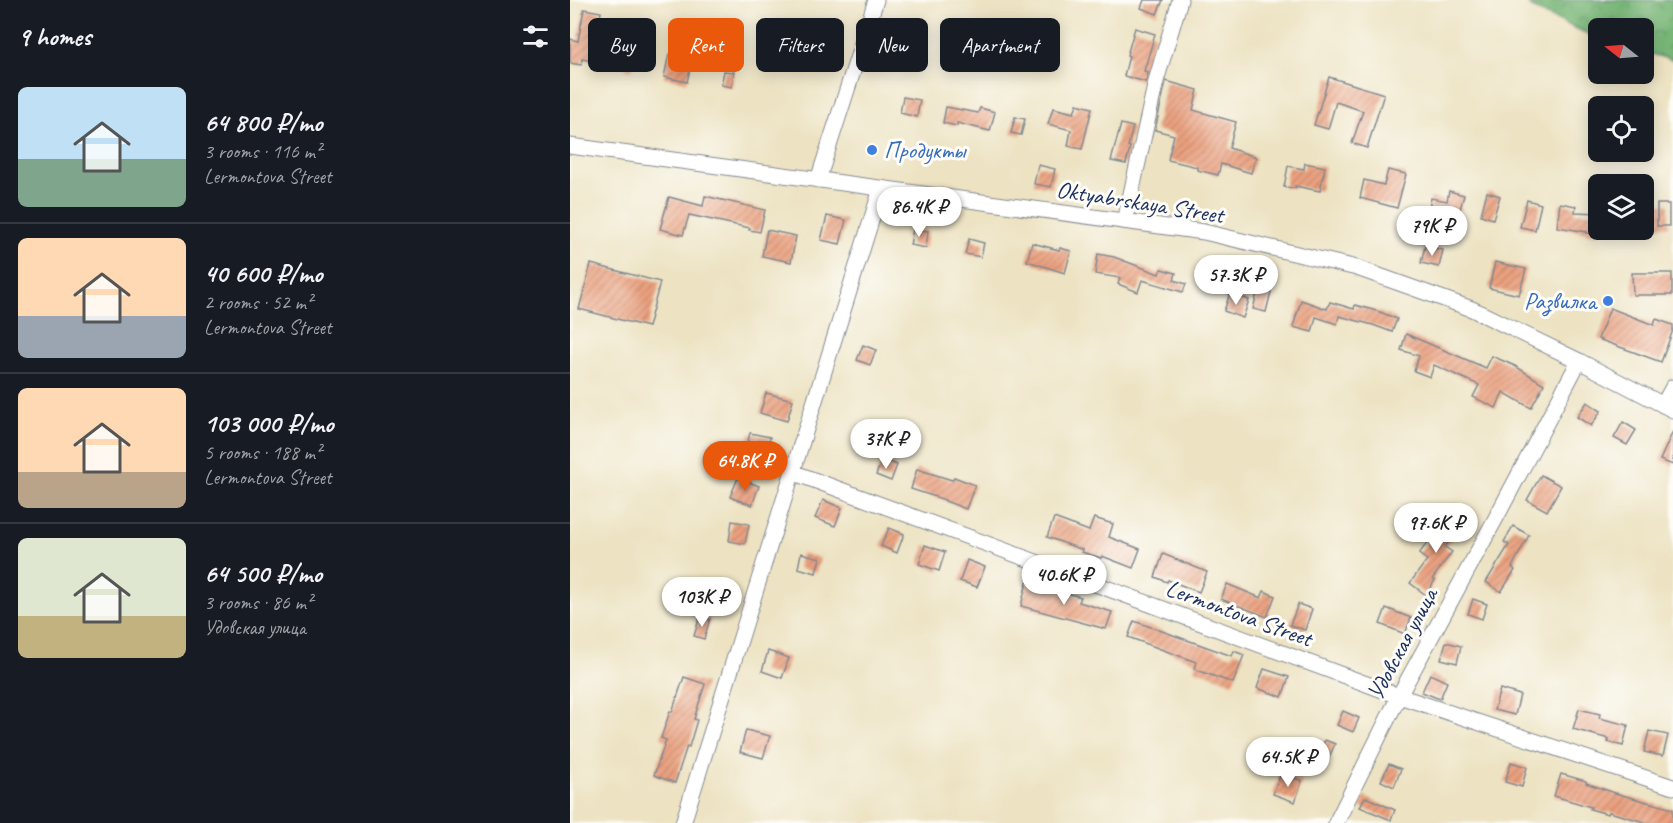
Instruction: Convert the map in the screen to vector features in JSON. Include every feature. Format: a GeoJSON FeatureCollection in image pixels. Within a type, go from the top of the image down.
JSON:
{"type":"FeatureCollection","features":[{"type":"Feature","properties":{"kind":"street"},"geometry":{"type":"LineString","coordinates":[[818,180],[876,0]]}},
{"type":"Feature","properties":{"kind":"street"},"geometry":{"type":"LineString","coordinates":[[1125,221],[1156,81],[1180,0]]}},
{"type":"Feature","properties":{"kind":"street","name":"Oktyabrskaya Street"},"geometry":{"type":"LineString","coordinates":[[570,146],[1204,232],[1357,268],[1472,309],[1668,407]]}},
{"type":"Feature","properties":{"kind":"street"},"geometry":{"type":"LineString","coordinates":[[683,823],[881,189]]}},
{"type":"Feature","properties":{"kind":"street","name":"Удовская улица"},"geometry":{"type":"LineString","coordinates":[[1336,823],[1399,696],[1579,361]]}},
{"type":"Feature","properties":{"kind":"street"},"geometry":{"type":"LineString","coordinates":[[1668,407],[1673,387]]}},
{"type":"Feature","properties":{"kind":"street","name":"Lermontova Street"},"geometry":{"type":"LineString","coordinates":[[792,472],[1399,696],[1673,788]]}},
{"type":"Feature","properties":{"kind":"green space"},"geometry":{"type":"Polygon","coordinates":[[[1526,0],[1673,0],[1673,60],[1654,55],[1654,18],[1588,18],[1588,34],[1532,8],[1526,0]]]}},
{"type":"Feature","properties":{"kind":"building"},"geometry":{"type":"Polygon","coordinates":[[[1144,0],[1163,0],[1157,14],[1141,8],[1144,0]]]}},
{"type":"Feature","properties":{"kind":"building"},"geometry":{"type":"Polygon","coordinates":[[[584,9],[601,12],[600,18],[588,18],[588,60],[582,59],[581,65],[570,63],[570,39],[578,41],[584,9]]]}},
{"type":"Feature","properties":{"kind":"building"},"geometry":{"type":"Polygon","coordinates":[[[1135,28],[1155,34],[1144,71],[1148,72],[1146,82],[1124,76],[1135,28]]]}},
{"type":"Feature","properties":{"kind":"building"},"geometry":{"type":"Polygon","coordinates":[[[668,59],[668,72],[689,72],[687,82],[664,77],[668,59]]]}},
{"type":"Feature","properties":{"kind":"building"},"geometry":{"type":"Polygon","coordinates":[[[724,72],[734,72],[732,87],[721,85],[724,72]]]}},
{"type":"Feature","properties":{"kind":"building"},"geometry":{"type":"Polygon","coordinates":[[[1329,77],[1384,94],[1367,148],[1352,143],[1363,111],[1336,102],[1328,129],[1314,125],[1329,77]]]}},
{"type":"Feature","properties":{"kind":"building"},"geometry":{"type":"Polygon","coordinates":[[[1166,81],[1198,90],[1193,110],[1236,122],[1229,148],[1256,157],[1251,173],[1221,164],[1218,175],[1168,160],[1174,135],[1155,130],[1166,81]]]}},
{"type":"Feature","properties":{"kind":"building"},"geometry":{"type":"Polygon","coordinates":[[[903,97],[920,100],[917,117],[900,113],[903,97]]]}},
{"type":"Feature","properties":{"kind":"building"},"geometry":{"type":"Polygon","coordinates":[[[1077,104],[1092,108],[1082,149],[1068,146],[1071,130],[1048,124],[1053,108],[1074,113],[1077,104]]]}},
{"type":"Feature","properties":{"kind":"building"},"geometry":{"type":"Polygon","coordinates":[[[946,107],[978,113],[980,108],[995,112],[990,131],[957,123],[957,126],[943,123],[946,107]]]}},
{"type":"Feature","properties":{"kind":"building"},"geometry":{"type":"Polygon","coordinates":[[[1015,117],[1025,119],[1021,135],[1011,133],[1015,117]]]}},
{"type":"Feature","properties":{"kind":"building"},"geometry":{"type":"Polygon","coordinates":[[[1121,124],[1133,127],[1126,164],[1111,161],[1121,124]]]}},
{"type":"Feature","properties":{"kind":"building"},"geometry":{"type":"Polygon","coordinates":[[[1305,163],[1325,167],[1320,191],[1295,186],[1295,188],[1284,187],[1288,166],[1304,169],[1305,163]]]}},
{"type":"Feature","properties":{"kind":"building"},"geometry":{"type":"Polygon","coordinates":[[[1038,165],[1055,169],[1051,187],[1034,184],[1038,165]]]}},
{"type":"Feature","properties":{"kind":"building"},"geometry":{"type":"Polygon","coordinates":[[[1388,170],[1406,174],[1397,208],[1360,198],[1364,180],[1384,185],[1388,170]]]}},
{"type":"Feature","properties":{"kind":"building"},"geometry":{"type":"Polygon","coordinates":[[[1449,191],[1464,195],[1458,216],[1429,208],[1431,198],[1447,201],[1449,191]]]}},
{"type":"Feature","properties":{"kind":"building"},"geometry":{"type":"Polygon","coordinates":[[[1487,192],[1500,196],[1493,219],[1481,215],[1487,192]]]}},
{"type":"Feature","properties":{"kind":"building"},"geometry":{"type":"Polygon","coordinates":[[[705,196],[765,210],[760,232],[689,215],[683,235],[660,229],[669,197],[703,206],[705,196]]]}},
{"type":"Feature","properties":{"kind":"building"},"geometry":{"type":"Polygon","coordinates":[[[1527,200],[1541,204],[1535,230],[1520,227],[1527,200]]]}},
{"type":"Feature","properties":{"kind":"building"},"geometry":{"type":"Polygon","coordinates":[[[1560,203],[1576,206],[1575,212],[1588,213],[1588,233],[1557,227],[1560,203]]]}},
{"type":"Feature","properties":{"kind":"building"},"geometry":{"type":"Polygon","coordinates":[[[1657,204],[1669,204],[1669,226],[1657,226],[1657,204]]]}},
{"type":"Feature","properties":{"kind":"building"},"geometry":{"type":"Polygon","coordinates":[[[827,216],[846,220],[840,244],[821,240],[827,216]]]}},
{"type":"Feature","properties":{"kind":"building"},"geometry":{"type":"Polygon","coordinates":[[[913,229],[928,231],[926,248],[910,245],[913,229]]]}},
{"type":"Feature","properties":{"kind":"building"},"geometry":{"type":"Polygon","coordinates":[[[767,230],[796,236],[791,262],[762,256],[767,230]]]}},
{"type":"Feature","properties":{"kind":"building"},"geometry":{"type":"Polygon","coordinates":[[[969,239],[984,243],[981,257],[965,254],[969,239]]]}},
{"type":"Feature","properties":{"kind":"building"},"geometry":{"type":"Polygon","coordinates":[[[1032,243],[1071,251],[1065,273],[1027,261],[1032,243]]]}},
{"type":"Feature","properties":{"kind":"building"},"geometry":{"type":"Polygon","coordinates":[[[1425,246],[1443,250],[1439,267],[1421,263],[1425,246]]]}},
{"type":"Feature","properties":{"kind":"building"},"geometry":{"type":"Polygon","coordinates":[[[1098,254],[1114,257],[1159,274],[1161,269],[1176,273],[1174,280],[1186,284],[1183,292],[1142,280],[1138,292],[1118,284],[1120,278],[1095,274],[1098,254]]]}},
{"type":"Feature","properties":{"kind":"building"},"geometry":{"type":"Polygon","coordinates":[[[1495,262],[1526,269],[1519,295],[1489,288],[1495,262]]]}},
{"type":"Feature","properties":{"kind":"building"},"geometry":{"type":"Polygon","coordinates":[[[591,264],[660,282],[648,327],[579,309],[591,264]]]}},
{"type":"Feature","properties":{"kind":"building"},"geometry":{"type":"Polygon","coordinates":[[[1632,273],[1672,273],[1672,295],[1633,295],[1632,273]]]}},
{"type":"Feature","properties":{"kind":"building"},"geometry":{"type":"Polygon","coordinates":[[[1258,289],[1271,292],[1266,312],[1253,309],[1258,289]]]}},
{"type":"Feature","properties":{"kind":"building"},"geometry":{"type":"Polygon","coordinates":[[[1230,293],[1249,300],[1243,318],[1224,311],[1230,293]]]}},
{"type":"Feature","properties":{"kind":"building"},"geometry":{"type":"Polygon","coordinates":[[[1301,300],[1327,309],[1330,302],[1354,309],[1355,305],[1397,319],[1392,332],[1339,316],[1337,324],[1316,317],[1312,332],[1293,327],[1301,300]]]}},
{"type":"Feature","properties":{"kind":"building"},"geometry":{"type":"Polygon","coordinates":[[[1610,308],[1654,325],[1656,319],[1673,325],[1661,362],[1598,339],[1610,308]]]}},
{"type":"Feature","properties":{"kind":"building"},"geometry":{"type":"Polygon","coordinates":[[[1406,334],[1486,368],[1492,356],[1515,366],[1544,384],[1531,408],[1503,392],[1496,408],[1473,397],[1479,385],[1434,365],[1430,377],[1414,371],[1419,356],[1401,350],[1406,334]]]}},
{"type":"Feature","properties":{"kind":"building"},"geometry":{"type":"Polygon","coordinates":[[[863,345],[876,350],[870,365],[857,360],[863,345]]]}},
{"type":"Feature","properties":{"kind":"building"},"geometry":{"type":"Polygon","coordinates":[[[766,393],[793,400],[787,421],[760,413],[766,393]]]}},
{"type":"Feature","properties":{"kind":"building"},"geometry":{"type":"Polygon","coordinates":[[[1587,402],[1601,411],[1591,426],[1577,417],[1587,402]]]}},
{"type":"Feature","properties":{"kind":"building"},"geometry":{"type":"Polygon","coordinates":[[[1623,422],[1636,430],[1627,445],[1614,438],[1623,422]]]}},
{"type":"Feature","properties":{"kind":"building"},"geometry":{"type":"Polygon","coordinates":[[[1673,431],[1673,465],[1660,460],[1673,431]]]}},
{"type":"Feature","properties":{"kind":"building"},"geometry":{"type":"Polygon","coordinates":[[[750,433],[770,437],[765,460],[744,455],[750,433]]]}},
{"type":"Feature","properties":{"kind":"building"},"geometry":{"type":"Polygon","coordinates":[[[882,459],[897,465],[891,481],[876,475],[882,459]]]}},
{"type":"Feature","properties":{"kind":"building"},"geometry":{"type":"Polygon","coordinates":[[[917,469],[952,480],[954,477],[975,485],[966,509],[911,489],[917,469]]]}},
{"type":"Feature","properties":{"kind":"building"},"geometry":{"type":"Polygon","coordinates":[[[1541,475],[1561,486],[1547,511],[1527,500],[1541,475]]]}},
{"type":"Feature","properties":{"kind":"building"},"geometry":{"type":"Polygon","coordinates":[[[738,478],[759,486],[752,505],[730,497],[738,478]]]}},
{"type":"Feature","properties":{"kind":"building"},"geometry":{"type":"Polygon","coordinates":[[[823,500],[842,508],[835,526],[815,518],[823,500]]]}},
{"type":"Feature","properties":{"kind":"building"},"geometry":{"type":"Polygon","coordinates":[[[1449,513],[1463,523],[1445,547],[1452,552],[1433,578],[1435,580],[1426,595],[1410,583],[1427,560],[1419,554],[1449,513]]]}},
{"type":"Feature","properties":{"kind":"building"},"geometry":{"type":"Polygon","coordinates":[[[1054,518],[1089,531],[1094,518],[1113,524],[1109,537],[1140,549],[1133,568],[1102,556],[1101,558],[1082,552],[1083,550],[1047,537],[1054,518]]]}},
{"type":"Feature","properties":{"kind":"building"},"geometry":{"type":"Polygon","coordinates":[[[732,521],[749,524],[745,544],[729,541],[732,521]]]}},
{"type":"Feature","properties":{"kind":"building"},"geometry":{"type":"Polygon","coordinates":[[[1513,526],[1529,535],[1512,567],[1515,570],[1501,592],[1486,582],[1509,545],[1504,542],[1513,526]]]}},
{"type":"Feature","properties":{"kind":"building"},"geometry":{"type":"Polygon","coordinates":[[[889,528],[904,534],[897,553],[881,546],[889,528]]]}},
{"type":"Feature","properties":{"kind":"building"},"geometry":{"type":"Polygon","coordinates":[[[925,545],[945,552],[939,571],[919,564],[925,545]]]}},
{"type":"Feature","properties":{"kind":"building"},"geometry":{"type":"Polygon","coordinates":[[[801,553],[820,558],[816,573],[798,568],[801,553]]]}},
{"type":"Feature","properties":{"kind":"building"},"geometry":{"type":"Polygon","coordinates":[[[1163,554],[1207,572],[1199,592],[1155,577],[1163,554]]]}},
{"type":"Feature","properties":{"kind":"building"},"geometry":{"type":"Polygon","coordinates":[[[967,560],[985,567],[977,587],[960,581],[967,560]]]}},
{"type":"Feature","properties":{"kind":"building"},"geometry":{"type":"Polygon","coordinates":[[[1027,582],[1081,597],[1079,602],[1112,612],[1106,629],[1021,606],[1027,582]]]}},
{"type":"Feature","properties":{"kind":"building"},"geometry":{"type":"Polygon","coordinates":[[[1227,584],[1261,598],[1264,591],[1275,596],[1267,617],[1221,599],[1227,584]]]}},
{"type":"Feature","properties":{"kind":"building"},"geometry":{"type":"Polygon","coordinates":[[[1473,599],[1487,604],[1482,619],[1468,614],[1473,599]]]}},
{"type":"Feature","properties":{"kind":"building"},"geometry":{"type":"Polygon","coordinates":[[[1298,604],[1312,609],[1305,630],[1290,625],[1298,604]]]}},
{"type":"Feature","properties":{"kind":"building"},"geometry":{"type":"Polygon","coordinates":[[[1386,608],[1411,618],[1405,634],[1380,624],[1386,608]]]}},
{"type":"Feature","properties":{"kind":"building"},"geometry":{"type":"Polygon","coordinates":[[[700,616],[710,619],[704,639],[694,636],[700,616]]]}},
{"type":"Feature","properties":{"kind":"building"},"geometry":{"type":"Polygon","coordinates":[[[1134,621],[1232,656],[1234,651],[1244,655],[1233,683],[1194,669],[1196,662],[1128,637],[1134,621]]]}},
{"type":"Feature","properties":{"kind":"building"},"geometry":{"type":"Polygon","coordinates":[[[1446,642],[1461,646],[1457,663],[1441,659],[1446,642]]]}},
{"type":"Feature","properties":{"kind":"building"},"geometry":{"type":"Polygon","coordinates":[[[768,651],[789,658],[782,678],[762,671],[768,651]]]}},
{"type":"Feature","properties":{"kind":"building"},"geometry":{"type":"Polygon","coordinates":[[[1264,669],[1289,677],[1282,697],[1257,688],[1264,669]]]}},
{"type":"Feature","properties":{"kind":"building"},"geometry":{"type":"Polygon","coordinates":[[[1430,674],[1447,682],[1440,699],[1422,692],[1430,674]]]}},
{"type":"Feature","properties":{"kind":"building"},"geometry":{"type":"Polygon","coordinates":[[[684,677],[705,684],[694,719],[697,720],[689,747],[687,746],[675,783],[654,775],[666,740],[661,738],[684,677]]]}},
{"type":"Feature","properties":{"kind":"building"},"geometry":{"type":"Polygon","coordinates":[[[1500,689],[1520,695],[1515,715],[1494,710],[1500,689]]]}},
{"type":"Feature","properties":{"kind":"building"},"geometry":{"type":"Polygon","coordinates":[[[1579,709],[1600,714],[1599,718],[1628,725],[1623,746],[1608,742],[1609,739],[1573,729],[1579,709]]]}},
{"type":"Feature","properties":{"kind":"building"},"geometry":{"type":"Polygon","coordinates":[[[1343,711],[1359,718],[1353,732],[1337,725],[1343,711]]]}},
{"type":"Feature","properties":{"kind":"building"},"geometry":{"type":"Polygon","coordinates":[[[746,730],[770,736],[763,758],[740,752],[746,730]]]}},
{"type":"Feature","properties":{"kind":"building"},"geometry":{"type":"Polygon","coordinates":[[[1649,731],[1668,735],[1663,756],[1644,752],[1649,731]]]}},
{"type":"Feature","properties":{"kind":"building"},"geometry":{"type":"Polygon","coordinates":[[[1325,740],[1335,744],[1327,762],[1317,758],[1325,740]]]}},
{"type":"Feature","properties":{"kind":"building"},"geometry":{"type":"Polygon","coordinates":[[[1511,762],[1527,767],[1522,787],[1505,782],[1511,762]]]}},
{"type":"Feature","properties":{"kind":"building"},"geometry":{"type":"Polygon","coordinates":[[[1389,764],[1401,769],[1394,787],[1381,781],[1389,764]]]}},
{"type":"Feature","properties":{"kind":"building"},"geometry":{"type":"Polygon","coordinates":[[[1281,773],[1302,781],[1295,802],[1273,794],[1281,773]]]}},
{"type":"Feature","properties":{"kind":"building"},"geometry":{"type":"Polygon","coordinates":[[[1561,774],[1615,793],[1673,809],[1673,823],[1648,823],[1609,812],[1608,814],[1554,796],[1561,774]]]}},
{"type":"Feature","properties":{"kind":"building"},"geometry":{"type":"Polygon","coordinates":[[[1365,797],[1395,810],[1391,820],[1360,807],[1365,797]]]}},
{"type":"Feature","properties":{"kind":"place","name":"Продукты"},"geometry":{"type":"Point","coordinates":[872,150]}},
{"type":"Feature","properties":{"kind":"place","name":"Развилка"},"geometry":{"type":"Point","coordinates":[1608,301]}}]}
